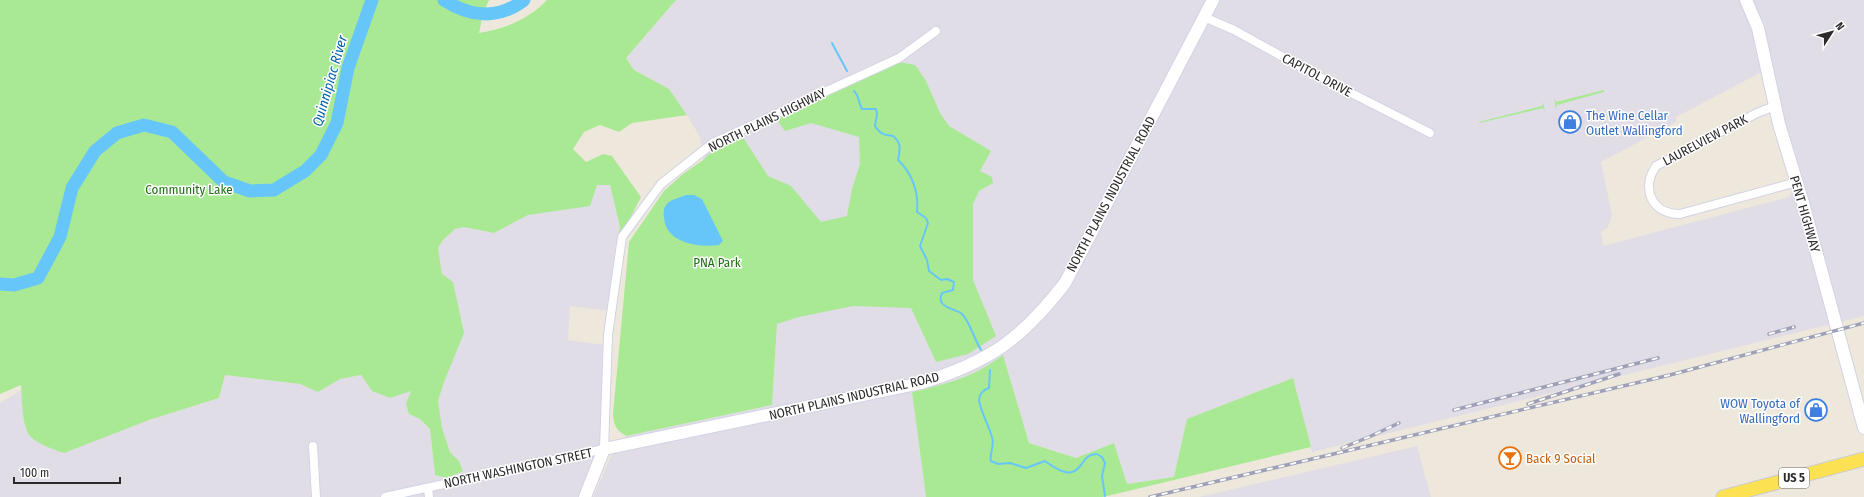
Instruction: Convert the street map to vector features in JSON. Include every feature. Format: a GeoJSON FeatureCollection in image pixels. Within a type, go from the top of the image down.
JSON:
{"type":"FeatureCollection","features":[{"type":"Feature","properties":{"kind":"main road","name":"US 5"},"geometry":{"type":"LineString","coordinates":[[1723,497],[1864,459]]}},
{"type":"Feature","properties":{"kind":"street","name":"NORTH PLAINS INDUSTRIAL ROAD"},"geometry":{"type":"LineString","coordinates":[[604,449],[921,383],[952,373],[982,360],[1008,344],[1046,308],[1065,283],[1213,0]]}},
{"type":"Feature","properties":{"kind":"street","name":"PENT HIGHWAY"},"geometry":{"type":"LineString","coordinates":[[1746,0],[1758,28],[1775,106],[1864,428]]}},
{"type":"Feature","properties":{"kind":"street","name":"CAPITOL DRIVE"},"geometry":{"type":"LineString","coordinates":[[1204,17],[1234,30],[1310,72],[1430,132]]}},
{"type":"Feature","properties":{"kind":"street","name":"NORTH PLAINS HIGHWAY"},"geometry":{"type":"LineString","coordinates":[[585,497],[604,449],[608,335],[622,237],[660,184],[713,144],[899,58],[936,31]]}},
{"type":"Feature","properties":{"kind":"street","name":"LAURELVIEW PARK"},"geometry":{"type":"LineString","coordinates":[[1775,106],[1757,113],[1656,166],[1649,177],[1649,193],[1653,202],[1660,209],[1670,213],[1680,214],[1797,182]]}},
{"type":"Feature","properties":{"kind":"street"},"geometry":{"type":"LineString","coordinates":[[313,446],[316,497]]}},
{"type":"Feature","properties":{"kind":"street","name":"NORTH WASHINGTON STREET"},"geometry":{"type":"LineString","coordinates":[[385,497],[604,449]]}},
{"type":"Feature","properties":{"kind":"street"},"geometry":{"type":"LineString","coordinates":[[428,488],[428,497]]}},
{"type":"Feature","properties":{"kind":"shaded area"},"geometry":{"type":"Polygon","coordinates":[[[676,0],[1864,0],[1864,316],[1312,452],[1293,378],[1188,419],[1174,477],[1127,484],[1114,444],[1076,458],[1029,443],[1003,355],[985,368],[954,382],[912,392],[926,497],[593,497],[612,454],[626,436],[772,405],[777,324],[703,160],[700,137],[669,89],[634,70],[626,58],[676,0]],[[1760,73],[1676,117],[1676,122],[1601,162],[1612,215],[1608,227],[1601,232],[1603,246],[1789,197],[1794,187],[1765,83],[1760,73]]]}},
{"type":"Feature","properties":{"kind":"shaded area"},"geometry":{"type":"Polygon","coordinates":[[[597,185],[610,185],[620,227],[618,234],[624,230],[609,311],[570,306],[568,340],[605,345],[602,438],[597,458],[578,497],[0,497],[0,403],[21,390],[26,430],[109,435],[149,420],[219,398],[225,375],[300,384],[318,392],[340,379],[361,375],[372,391],[411,391],[409,414],[420,419],[430,429],[435,475],[463,471],[459,461],[450,452],[442,428],[438,401],[444,382],[442,274],[438,248],[443,240],[455,229],[464,227],[494,233],[528,215],[556,210],[597,185]]]}},
{"type":"Feature","properties":{"kind":"shaded area"},"geometry":{"type":"Polygon","coordinates":[[[1417,446],[1431,497],[1199,497],[1417,446]]]}},
{"type":"Feature","properties":{"kind":"green space","name":"Community Lake"},"geometry":{"type":"Polygon","coordinates":[[[0,0],[489,0],[483,14],[479,33],[498,29],[516,22],[532,13],[547,0],[676,0],[626,58],[634,70],[669,89],[687,115],[632,123],[619,132],[600,125],[584,132],[573,149],[586,162],[603,154],[612,156],[641,197],[624,230],[618,235],[620,227],[610,185],[597,185],[590,206],[528,215],[494,233],[464,227],[455,229],[443,240],[438,248],[442,274],[453,282],[464,333],[438,401],[442,428],[450,452],[459,461],[463,471],[447,478],[435,475],[430,429],[420,419],[409,414],[406,404],[411,391],[390,398],[372,391],[361,375],[340,379],[318,392],[300,384],[225,375],[219,398],[149,420],[64,453],[42,444],[30,436],[27,432],[22,404],[21,385],[0,394],[0,0]]]}},
{"type":"Feature","properties":{"kind":"green space","name":"PNA Park"},"geometry":{"type":"Polygon","coordinates":[[[899,62],[915,65],[925,79],[941,115],[949,126],[991,151],[980,171],[992,177],[993,183],[979,191],[973,204],[973,280],[996,336],[968,354],[936,362],[911,308],[853,306],[799,317],[777,324],[772,405],[626,436],[623,434],[616,427],[613,414],[629,242],[664,191],[683,174],[703,160],[715,148],[742,136],[768,176],[791,186],[821,222],[847,216],[852,189],[860,164],[859,137],[811,123],[785,131],[777,120],[786,114],[899,62]]]}},
{"type":"Feature","properties":{"kind":"green space"},"geometry":{"type":"Polygon","coordinates":[[[1604,90],[1604,92],[1557,105],[1556,109],[1554,98],[1556,102],[1604,90]]]}},
{"type":"Feature","properties":{"kind":"green space"},"geometry":{"type":"Polygon","coordinates":[[[1543,102],[1545,112],[1543,108],[1479,123],[1542,106],[1543,102]]]}},
{"type":"Feature","properties":{"kind":"green space"},"geometry":{"type":"Polygon","coordinates":[[[1003,355],[1029,443],[1076,458],[1114,443],[1127,484],[1174,477],[1187,419],[1293,378],[1311,447],[1103,497],[926,497],[912,392],[960,379],[992,363],[1003,355]]]}},
{"type":"Feature","properties":{"kind":"water"},"geometry":{"type":"Polygon","coordinates":[[[686,195],[694,195],[702,199],[723,241],[719,245],[702,246],[684,242],[670,233],[666,226],[664,217],[665,207],[667,203],[686,195]]]}},
{"type":"Feature","properties":{"kind":"waterway","name":"Quinnipiac River"},"geometry":{"type":"LineString","coordinates":[[0,284],[14,285],[38,278],[60,237],[72,188],[95,151],[117,133],[144,125],[172,132],[224,182],[250,191],[274,190],[305,171],[321,155],[337,123],[348,68],[372,0]]}},
{"type":"Feature","properties":{"kind":"waterway","name":"Quinnipiac River"},"geometry":{"type":"LineString","coordinates":[[444,0],[464,10],[484,14],[504,11],[524,0]]}},
{"type":"Feature","properties":{"kind":"waterway"},"geometry":{"type":"LineString","coordinates":[[832,43],[847,71]]}},
{"type":"Feature","properties":{"kind":"waterway"},"geometry":{"type":"LineString","coordinates":[[854,91],[862,109],[876,109],[877,114],[875,126],[879,131],[885,135],[893,136],[898,141],[900,150],[898,160],[903,165],[914,183],[917,197],[917,212],[926,218],[928,223],[920,246],[927,260],[929,271],[941,280],[947,279],[954,282],[953,290],[942,293],[941,302],[943,305],[959,312],[965,317],[981,350]]}},
{"type":"Feature","properties":{"kind":"waterway"},"geometry":{"type":"LineString","coordinates":[[990,370],[989,388],[982,393],[979,401],[993,440],[991,461],[998,464],[1010,463],[1026,468],[1045,461],[1058,469],[1073,472],[1090,455],[1097,454],[1102,457],[1105,463],[1102,476],[1105,496]]}},
{"type":"Feature","properties":{"kind":"railway"},"geometry":{"type":"LineString","coordinates":[[1150,497],[1670,375],[1864,323]]}},
{"type":"Feature","properties":{"kind":"railway"},"geometry":{"type":"LineString","coordinates":[[1769,334],[1794,327]]}},
{"type":"Feature","properties":{"kind":"railway"},"geometry":{"type":"LineString","coordinates":[[1454,410],[1658,358]]}},
{"type":"Feature","properties":{"kind":"railway"},"geometry":{"type":"LineString","coordinates":[[1528,404],[1619,374]]}},
{"type":"Feature","properties":{"kind":"railway"},"geometry":{"type":"LineString","coordinates":[[1342,448],[1399,423]]}},
{"type":"Feature","properties":{"kind":"place","name":"The Wine Cellar Outlet Wallingford"},"geometry":{"type":"Point","coordinates":[1570,122]}},
{"type":"Feature","properties":{"kind":"place","name":"WOW Toyota of Wallingford"},"geometry":{"type":"Point","coordinates":[1816,410]}},
{"type":"Feature","properties":{"kind":"place","name":"Back 9 Social"},"geometry":{"type":"Point","coordinates":[1510,458]}}]}
